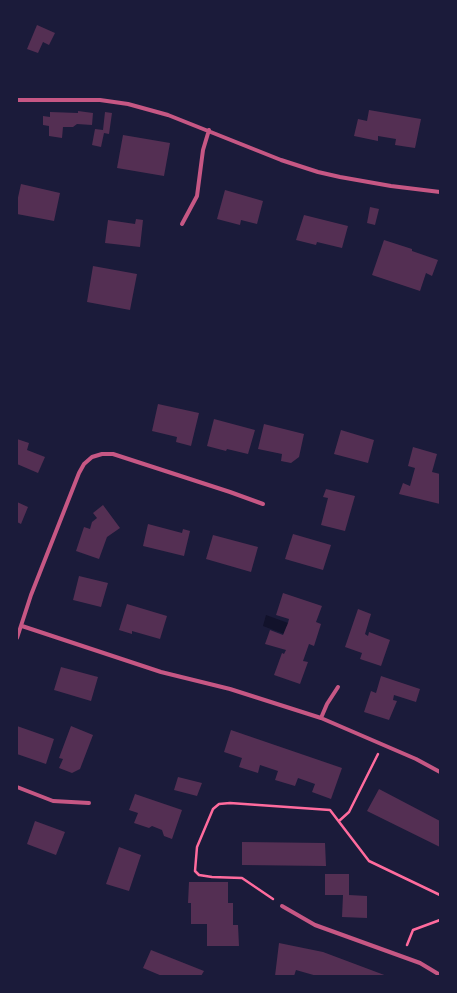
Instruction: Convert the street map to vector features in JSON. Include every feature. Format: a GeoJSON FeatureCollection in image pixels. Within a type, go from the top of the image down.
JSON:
{"type":"FeatureCollection","features":[{"type":"Feature","properties":{"kind":"street"},"geometry":{"type":"LineString","coordinates":[[17,100],[71,99],[114,101],[128,104],[168,115],[209,130],[281,160],[318,172],[340,177],[440,192]]}},
{"type":"Feature","properties":{"kind":"street"},"geometry":{"type":"LineString","coordinates":[[182,224],[197,196],[203,150],[209,130]]}},
{"type":"Feature","properties":{"kind":"street"},"geometry":{"type":"LineString","coordinates":[[17,638],[31,595],[79,473],[84,464],[92,457],[102,454],[113,454],[262,504]]}},
{"type":"Feature","properties":{"kind":"street"},"geometry":{"type":"LineString","coordinates":[[22,626],[161,672],[230,689],[321,718],[416,759],[440,772]]}},
{"type":"Feature","properties":{"kind":"street"},"geometry":{"type":"LineString","coordinates":[[321,718],[327,704],[338,688]]}},
{"type":"Feature","properties":{"kind":"street"},"geometry":{"type":"LineString","coordinates":[[17,787],[53,801],[89,803]]}},
{"type":"Feature","properties":{"kind":"street"},"geometry":{"type":"LineString","coordinates":[[282,906],[315,925],[420,963],[440,975]]}},
{"type":"Feature","properties":{"kind":"path"},"geometry":{"type":"LineString","coordinates":[[339,821],[348,812],[382,744]]}},
{"type":"Feature","properties":{"kind":"path"},"geometry":{"type":"LineString","coordinates":[[282,906],[242,878],[212,877],[199,875],[195,871],[197,847],[212,809],[219,804],[230,803],[330,810],[369,861],[440,895]]}},
{"type":"Feature","properties":{"kind":"path"},"geometry":{"type":"LineString","coordinates":[[402,956],[413,930],[440,920]]}},
{"type":"Feature","properties":{"kind":"shaded area"},"geometry":{"type":"Polygon","coordinates":[[[266,615],[288,623],[284,634],[263,626],[266,615]]]}},
{"type":"Feature","properties":{"kind":"building"},"geometry":{"type":"Polygon","coordinates":[[[37,25],[55,33],[49,45],[43,42],[38,53],[27,49],[37,25]]]}},
{"type":"Feature","properties":{"kind":"building"},"geometry":{"type":"Polygon","coordinates":[[[369,110],[421,119],[415,148],[395,145],[396,139],[378,136],[378,141],[354,136],[358,119],[367,121],[369,110]]]}},
{"type":"Feature","properties":{"kind":"building"},"geometry":{"type":"Polygon","coordinates":[[[78,111],[93,113],[92,125],[77,124],[73,127],[63,127],[62,138],[49,136],[49,126],[43,125],[43,116],[50,117],[50,112],[78,113],[78,111]]]}},
{"type":"Feature","properties":{"kind":"building"},"geometry":{"type":"Polygon","coordinates":[[[105,112],[112,113],[109,134],[104,133],[101,147],[92,145],[95,129],[103,130],[105,112]]]}},
{"type":"Feature","properties":{"kind":"building"},"geometry":{"type":"Polygon","coordinates":[[[123,135],[170,143],[164,176],[117,168],[123,135]]]}},
{"type":"Feature","properties":{"kind":"building"},"geometry":{"type":"Polygon","coordinates":[[[21,184],[60,193],[54,221],[17,214],[17,202],[21,184]]]}},
{"type":"Feature","properties":{"kind":"building"},"geometry":{"type":"Polygon","coordinates":[[[225,190],[263,201],[257,224],[241,220],[240,225],[217,219],[225,190]]]}},
{"type":"Feature","properties":{"kind":"building"},"geometry":{"type":"Polygon","coordinates":[[[370,207],[379,209],[375,225],[367,223],[370,207]]]}},
{"type":"Feature","properties":{"kind":"building"},"geometry":{"type":"Polygon","coordinates":[[[304,215],[348,226],[342,248],[317,242],[316,245],[296,240],[304,215]]]}},
{"type":"Feature","properties":{"kind":"building"},"geometry":{"type":"Polygon","coordinates":[[[136,219],[143,220],[140,247],[105,243],[108,220],[135,224],[136,219]]]}},
{"type":"Feature","properties":{"kind":"building"},"geometry":{"type":"Polygon","coordinates":[[[384,240],[412,249],[412,251],[438,260],[432,276],[426,273],[420,291],[372,275],[384,240]]]}},
{"type":"Feature","properties":{"kind":"building"},"geometry":{"type":"Polygon","coordinates":[[[93,266],[137,274],[130,310],[87,302],[93,266]]]}},
{"type":"Feature","properties":{"kind":"building"},"geometry":{"type":"Polygon","coordinates":[[[158,404],[199,413],[191,446],[176,442],[177,437],[152,431],[158,404]]]}},
{"type":"Feature","properties":{"kind":"building"},"geometry":{"type":"Polygon","coordinates":[[[214,419],[255,430],[248,454],[227,449],[226,451],[207,446],[214,419]]]}},
{"type":"Feature","properties":{"kind":"building"},"geometry":{"type":"Polygon","coordinates":[[[264,424],[304,434],[299,457],[291,463],[281,461],[282,454],[258,449],[264,424]]]}},
{"type":"Feature","properties":{"kind":"building"},"geometry":{"type":"Polygon","coordinates":[[[341,430],[374,440],[368,463],[334,454],[341,430]]]}},
{"type":"Feature","properties":{"kind":"building"},"geometry":{"type":"Polygon","coordinates":[[[17,439],[29,443],[27,450],[45,457],[38,473],[17,464],[17,439]]]}},
{"type":"Feature","properties":{"kind":"building"},"geometry":{"type":"Polygon","coordinates":[[[413,447],[437,454],[432,472],[440,474],[440,504],[399,494],[403,483],[410,486],[415,468],[408,466],[413,447]]]}},
{"type":"Feature","properties":{"kind":"building"},"geometry":{"type":"Polygon","coordinates":[[[326,489],[355,496],[345,531],[321,525],[328,498],[323,497],[326,489]]]}},
{"type":"Feature","properties":{"kind":"building"},"geometry":{"type":"Polygon","coordinates":[[[17,502],[28,507],[21,524],[17,522],[17,502]]]}},
{"type":"Feature","properties":{"kind":"building"},"geometry":{"type":"Polygon","coordinates":[[[103,505],[120,528],[107,537],[99,559],[76,551],[84,527],[90,529],[92,522],[97,518],[93,513],[103,505]]]}},
{"type":"Feature","properties":{"kind":"building"},"geometry":{"type":"Polygon","coordinates":[[[148,524],[182,533],[183,529],[190,531],[184,556],[143,546],[148,524]]]}},
{"type":"Feature","properties":{"kind":"building"},"geometry":{"type":"Polygon","coordinates":[[[293,534],[331,545],[323,570],[285,559],[293,534]]]}},
{"type":"Feature","properties":{"kind":"building"},"geometry":{"type":"Polygon","coordinates":[[[213,535],[258,547],[251,572],[206,559],[213,535]]]}},
{"type":"Feature","properties":{"kind":"building"},"geometry":{"type":"Polygon","coordinates":[[[79,576],[108,583],[101,607],[73,600],[79,576]]]}},
{"type":"Feature","properties":{"kind":"building"},"geometry":{"type":"Polygon","coordinates":[[[283,593],[322,606],[316,622],[321,624],[314,646],[309,644],[303,661],[308,662],[300,684],[274,675],[282,653],[284,654],[286,650],[265,644],[270,630],[283,635],[288,623],[289,619],[276,615],[283,593]]]}},
{"type":"Feature","properties":{"kind":"building"},"geometry":{"type":"Polygon","coordinates":[[[127,604],[167,616],[160,639],[132,631],[132,634],[119,630],[127,604]]]}},
{"type":"Feature","properties":{"kind":"building"},"geometry":{"type":"Polygon","coordinates":[[[358,609],[371,614],[365,634],[368,636],[369,632],[390,640],[381,666],[360,659],[362,653],[345,647],[358,609]]]}},
{"type":"Feature","properties":{"kind":"building"},"geometry":{"type":"Polygon","coordinates":[[[61,667],[98,677],[91,701],[54,690],[61,667]]]}},
{"type":"Feature","properties":{"kind":"building"},"geometry":{"type":"Polygon","coordinates":[[[381,676],[420,689],[416,702],[394,695],[393,700],[397,701],[389,720],[364,712],[371,691],[376,693],[381,676]]]}},
{"type":"Feature","properties":{"kind":"building"},"geometry":{"type":"Polygon","coordinates":[[[17,726],[54,739],[46,764],[17,754],[17,726]]]}},
{"type":"Feature","properties":{"kind":"building"},"geometry":{"type":"Polygon","coordinates":[[[71,726],[93,735],[80,769],[72,773],[59,768],[63,759],[59,758],[71,726]]]}},
{"type":"Feature","properties":{"kind":"building"},"geometry":{"type":"Polygon","coordinates":[[[231,730],[342,768],[331,799],[312,792],[315,784],[298,778],[295,786],[275,780],[278,771],[260,765],[258,773],[239,767],[242,758],[224,752],[231,730]]]}},
{"type":"Feature","properties":{"kind":"building"},"geometry":{"type":"Polygon","coordinates":[[[178,777],[202,783],[197,796],[174,790],[178,777]]]}},
{"type":"Feature","properties":{"kind":"building"},"geometry":{"type":"Polygon","coordinates":[[[379,789],[440,821],[440,847],[367,811],[379,789]]]}},
{"type":"Feature","properties":{"kind":"building"},"geometry":{"type":"Polygon","coordinates":[[[135,794],[182,810],[172,839],[164,836],[162,830],[152,826],[149,828],[134,823],[138,813],[129,810],[135,794]]]}},
{"type":"Feature","properties":{"kind":"building"},"geometry":{"type":"Polygon","coordinates":[[[35,821],[65,832],[56,855],[27,844],[35,821]]]}},
{"type":"Feature","properties":{"kind":"building"},"geometry":{"type":"Polygon","coordinates":[[[242,842],[325,843],[326,866],[242,865],[242,842]]]}},
{"type":"Feature","properties":{"kind":"building"},"geometry":{"type":"Polygon","coordinates":[[[119,847],[141,855],[129,891],[106,884],[119,847]]]}},
{"type":"Feature","properties":{"kind":"building"},"geometry":{"type":"Polygon","coordinates":[[[325,874],[349,874],[349,895],[367,896],[367,918],[342,917],[343,895],[325,895],[325,874]]]}},
{"type":"Feature","properties":{"kind":"building"},"geometry":{"type":"Polygon","coordinates":[[[189,882],[228,882],[228,903],[233,903],[233,925],[238,925],[239,946],[207,946],[207,924],[191,924],[191,903],[188,903],[189,882]]]}},
{"type":"Feature","properties":{"kind":"building"},"geometry":{"type":"Polygon","coordinates":[[[279,943],[323,952],[387,976],[317,976],[296,970],[294,976],[275,976],[279,943]]]}},
{"type":"Feature","properties":{"kind":"building"},"geometry":{"type":"Polygon","coordinates":[[[151,950],[204,971],[201,976],[162,976],[143,968],[151,950]]]}}]}
